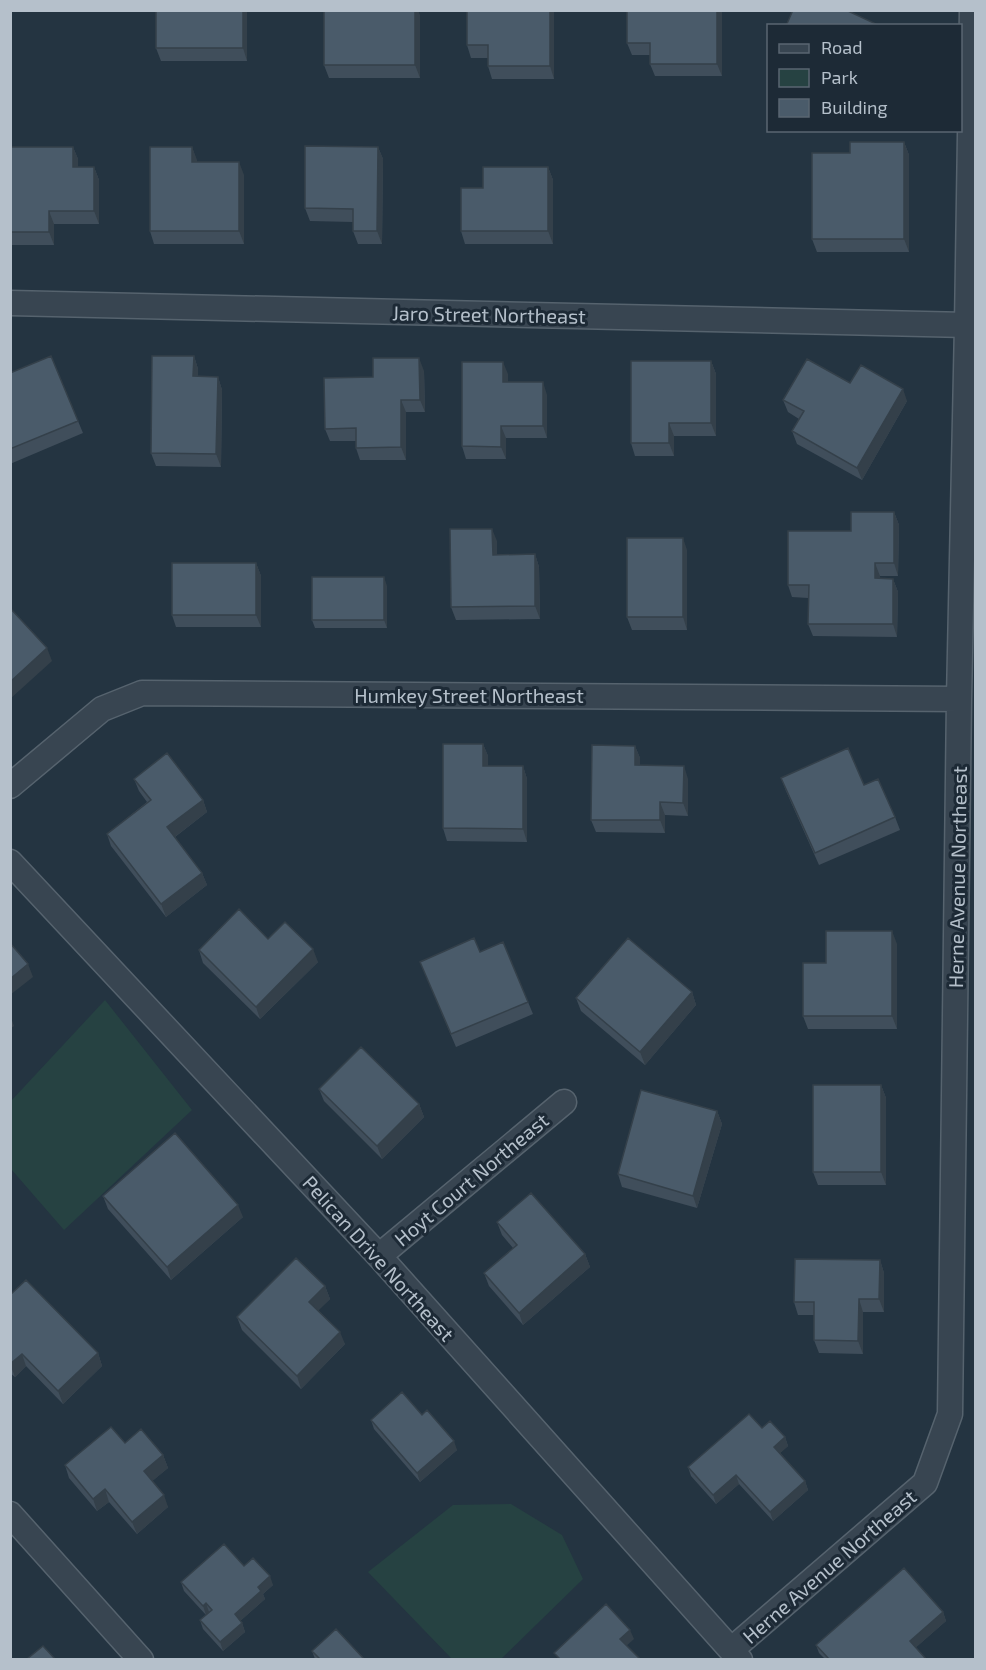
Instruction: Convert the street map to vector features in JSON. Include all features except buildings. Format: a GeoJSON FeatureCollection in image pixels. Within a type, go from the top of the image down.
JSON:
{"type":"FeatureCollection","features":[{"type":"Feature","properties":{"kind":"street","name":"Herne Avenue Northeast"},"geometry":{"type":"LineString","coordinates":[[736,1655],[925,1483],[950,1414],[966,914],[959,699],[972,10]]}},
{"type":"Feature","properties":{"kind":"street","name":"Jaro Street Northeast"},"geometry":{"type":"LineString","coordinates":[[10,303],[967,325]]}},
{"type":"Feature","properties":{"kind":"street","name":"Humkey Street Northeast"},"geometry":{"type":"LineString","coordinates":[[10,786],[102,709],[142,693],[959,699]]}},
{"type":"Feature","properties":{"kind":"street","name":"Pelican Drive Northeast"},"geometry":{"type":"LineString","coordinates":[[10,862],[379,1256],[736,1655]]}},
{"type":"Feature","properties":{"kind":"street","name":"Hoyt Court Northeast"},"geometry":{"type":"LineString","coordinates":[[379,1256],[564,1102]]}},
{"type":"Feature","properties":{"kind":"street"},"geometry":{"type":"LineString","coordinates":[[10,1514],[141,1659]]}},
{"type":"Feature","properties":{"kind":"green space"},"geometry":{"type":"Polygon","coordinates":[[[105,1000],[192,1110],[64,1230],[11,1169],[11,1101],[105,1000]]]}},
{"type":"Feature","properties":{"kind":"green space"},"geometry":{"type":"Polygon","coordinates":[[[511,1504],[562,1535],[583,1579],[501,1659],[452,1659],[368,1572],[453,1505],[511,1504]]]}}]}
